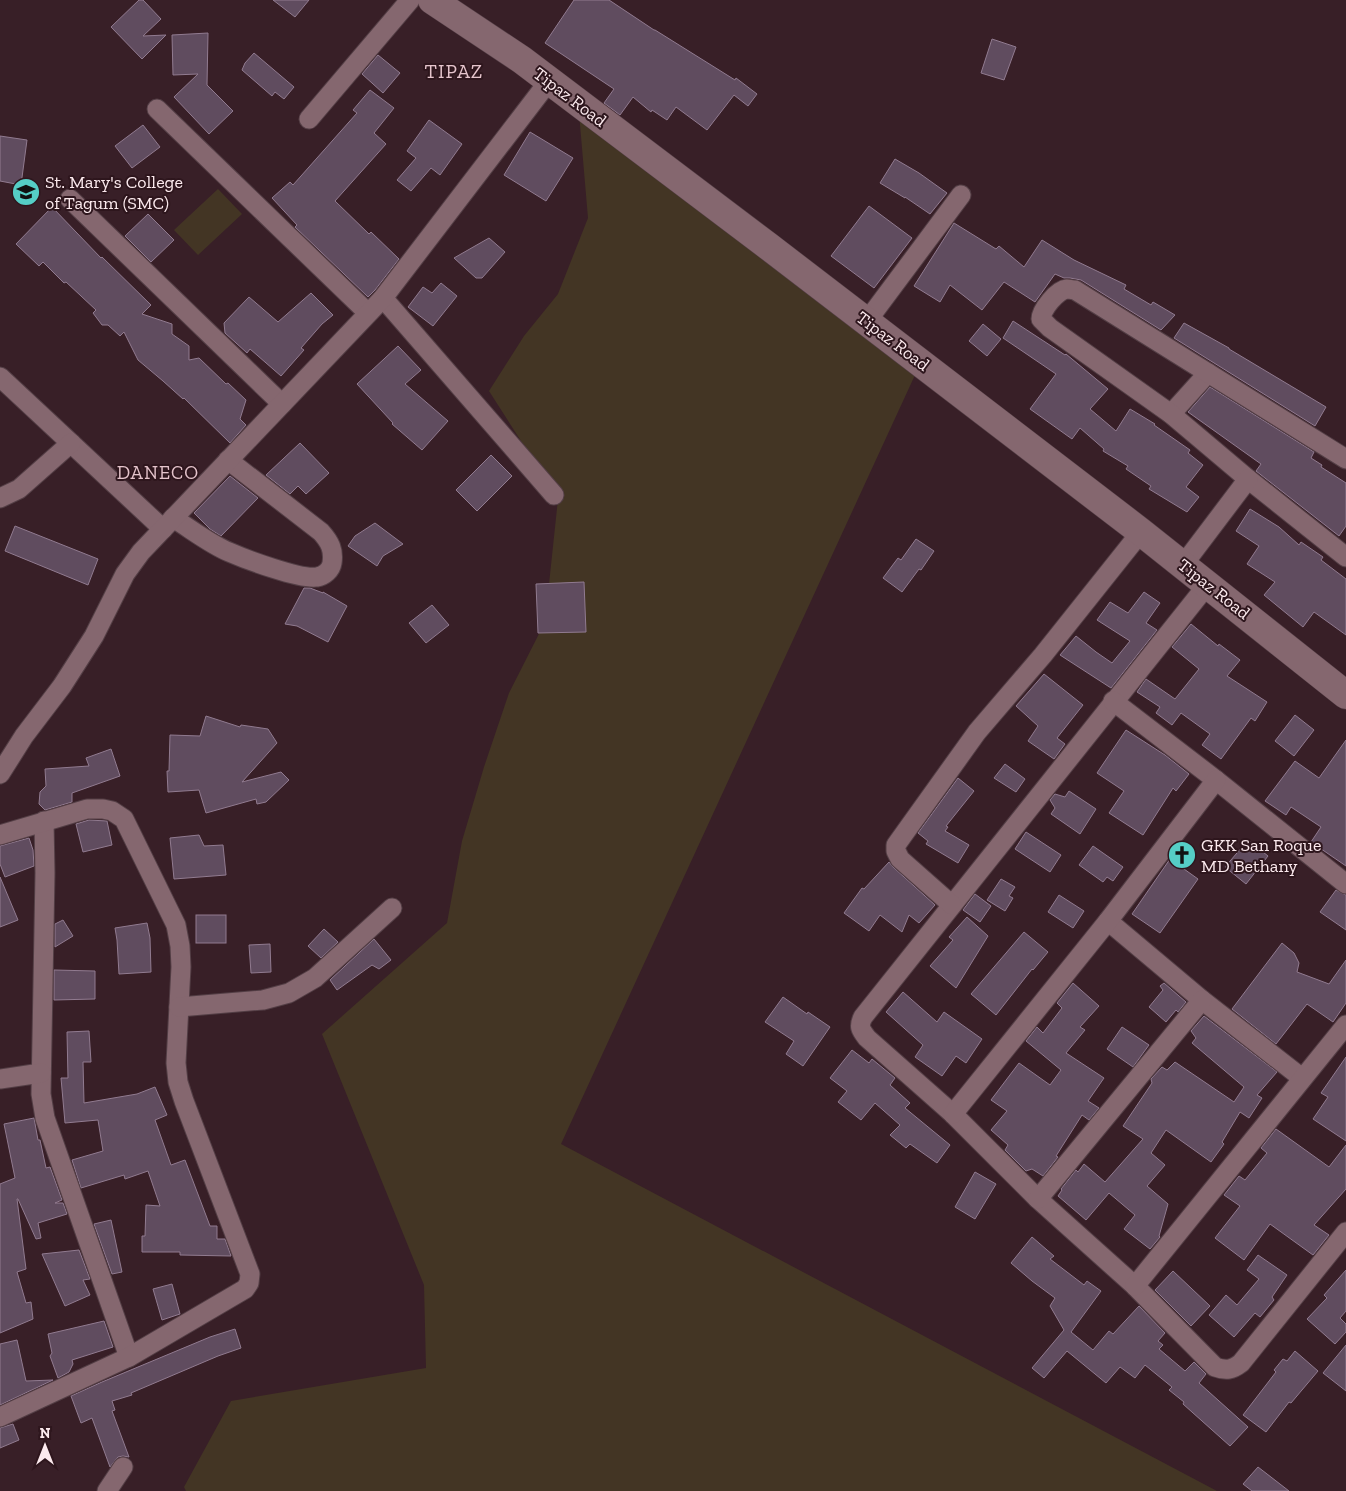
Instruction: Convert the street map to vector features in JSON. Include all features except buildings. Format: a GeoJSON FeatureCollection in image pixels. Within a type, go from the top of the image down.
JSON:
{"type":"FeatureCollection","features":[{"type":"Feature","properties":{"kind":"street"},"geometry":{"type":"LineString","coordinates":[[309,119],[410,0]]}},
{"type":"Feature","properties":{"kind":"street","name":"Tipaz Road"},"geometry":{"type":"LineString","coordinates":[[432,0],[522,60],[867,321],[1208,584],[1346,694]]}},
{"type":"Feature","properties":{"kind":"street"},"geometry":{"type":"LineString","coordinates":[[0,774],[24,736],[62,686],[94,636],[125,574],[141,552],[383,298],[549,81]]}},
{"type":"Feature","properties":{"kind":"street"},"geometry":{"type":"LineString","coordinates":[[157,109],[368,314]]}},
{"type":"Feature","properties":{"kind":"street"},"geometry":{"type":"LineString","coordinates":[[867,321],[961,195]]}},
{"type":"Feature","properties":{"kind":"street"},"geometry":{"type":"LineString","coordinates":[[70,199],[282,404]]}},
{"type":"Feature","properties":{"kind":"street"},"geometry":{"type":"LineString","coordinates":[[1345,553],[1248,479],[1171,414],[1050,328],[1041,319],[1043,309],[1060,292],[1066,289],[1075,290],[1346,459]]}},
{"type":"Feature","properties":{"kind":"street"},"geometry":{"type":"LineString","coordinates":[[383,298],[554,496]]}},
{"type":"Feature","properties":{"kind":"street"},"geometry":{"type":"LineString","coordinates":[[1171,414],[1208,373]]}},
{"type":"Feature","properties":{"kind":"street"},"geometry":{"type":"LineString","coordinates":[[0,377],[71,443],[168,524],[227,552],[299,576],[316,577],[327,573],[332,566],[334,555],[330,542],[321,532],[228,460]]}},
{"type":"Feature","properties":{"kind":"street"},"geometry":{"type":"LineString","coordinates":[[0,498],[18,489],[71,443]]}},
{"type":"Feature","properties":{"kind":"street"},"geometry":{"type":"LineString","coordinates":[[1183,565],[1248,479]]}},
{"type":"Feature","properties":{"kind":"street"},"geometry":{"type":"LineString","coordinates":[[952,905],[900,859],[896,851],[896,844],[976,732],[1043,655],[1141,532]]}},
{"type":"Feature","properties":{"kind":"street"},"geometry":{"type":"LineString","coordinates":[[1208,584],[863,1017],[860,1023],[861,1031],[954,1114],[1038,1198],[1135,1286],[1215,1367],[1225,1370],[1234,1369],[1241,1363],[1346,1232]]}},
{"type":"Feature","properties":{"kind":"street"},"geometry":{"type":"LineString","coordinates":[[1113,701],[1346,884]]}},
{"type":"Feature","properties":{"kind":"street"},"geometry":{"type":"LineString","coordinates":[[954,1114],[1108,921],[1216,780]]}},
{"type":"Feature","properties":{"kind":"street"},"geometry":{"type":"LineString","coordinates":[[0,835],[44,821],[102,808],[112,811],[124,820],[176,925],[181,960],[176,1063],[178,1082],[250,1274],[249,1283],[245,1289],[129,1357],[0,1417]]}},
{"type":"Feature","properties":{"kind":"street"},"geometry":{"type":"LineString","coordinates":[[44,821],[45,873],[41,1094],[45,1118],[129,1357]]}},
{"type":"Feature","properties":{"kind":"street"},"geometry":{"type":"LineString","coordinates":[[179,1008],[263,1000],[288,993],[315,978],[392,908]]}},
{"type":"Feature","properties":{"kind":"street"},"geometry":{"type":"LineString","coordinates":[[1108,921],[1202,1000],[1302,1078]]}},
{"type":"Feature","properties":{"kind":"street"},"geometry":{"type":"LineString","coordinates":[[1038,1198],[1202,1000]]}},
{"type":"Feature","properties":{"kind":"street"},"geometry":{"type":"LineString","coordinates":[[1135,1286],[1346,1025]]}},
{"type":"Feature","properties":{"kind":"street"},"geometry":{"type":"LineString","coordinates":[[0,1079],[41,1072]]}},
{"type":"Feature","properties":{"kind":"street"},"geometry":{"type":"LineString","coordinates":[[107,1491],[123,1467]]}},
{"type":"Feature","properties":{"kind":"shaded area"},"geometry":{"type":"Polygon","coordinates":[[[579,113],[915,375],[561,1144],[1217,1491],[186,1491],[184,1487],[231,1401],[426,1368],[424,1285],[322,1034],[447,923],[462,841],[484,767],[509,693],[545,622],[558,499],[489,391],[524,336],[558,294],[588,218],[579,113]]]}},
{"type":"Feature","properties":{"kind":"shaded area"},"geometry":{"type":"Polygon","coordinates":[[[218,189],[242,214],[198,255],[174,230],[218,189]]]}},
{"type":"Feature","properties":{"kind":"place","name":"St. Mary's College of Tagum (SMC)"},"geometry":{"type":"Point","coordinates":[26,192]}},
{"type":"Feature","properties":{"kind":"place","name":"GKK San Roque MD Bethany"},"geometry":{"type":"Point","coordinates":[1182,855]}},
{"type":"Feature","properties":{"kind":"district","name":"TIPAZ"},"geometry":{"type":"Point","coordinates":[454,71]}},
{"type":"Feature","properties":{"kind":"district","name":"DANECO"},"geometry":{"type":"Point","coordinates":[158,472]}}]}
